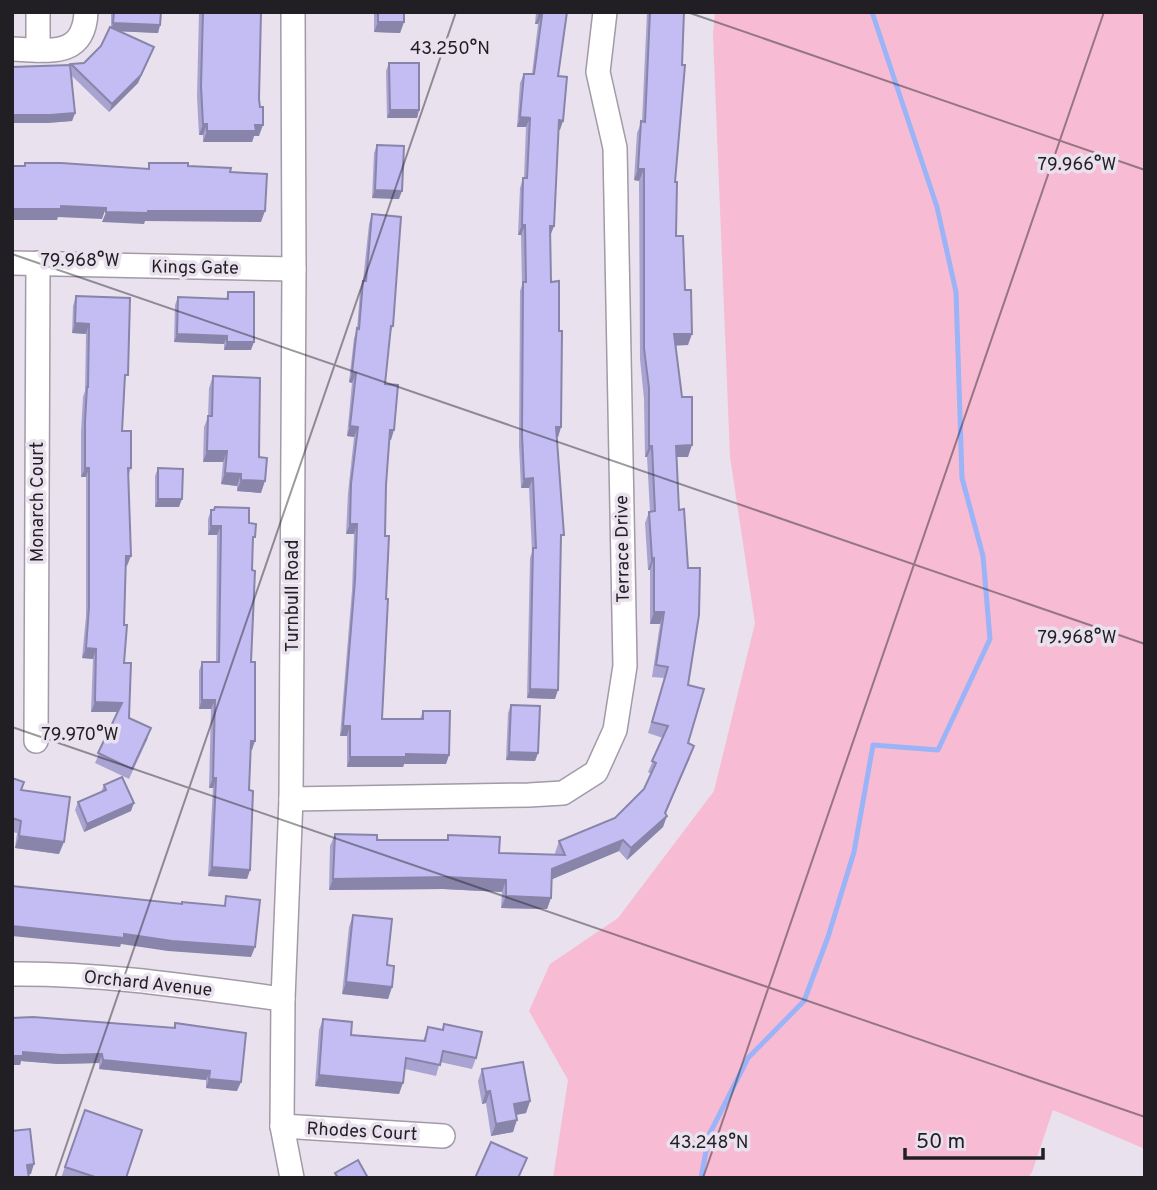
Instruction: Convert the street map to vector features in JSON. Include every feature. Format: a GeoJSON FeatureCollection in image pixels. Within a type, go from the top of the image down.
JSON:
{"type":"FeatureCollection","features":[{"type":"Feature","properties":{"kind":"street"},"geometry":{"type":"LineString","coordinates":[[38,12],[38,50]]}},
{"type":"Feature","properties":{"kind":"street"},"geometry":{"type":"LineString","coordinates":[[12,49],[66,49],[77,43],[83,32],[86,12]]}},
{"type":"Feature","properties":{"kind":"street","name":"Turnbull Road"},"geometry":{"type":"LineString","coordinates":[[292,1178],[282,1126],[283,999],[291,799],[293,12]]}},
{"type":"Feature","properties":{"kind":"street","name":"Terrace Drive"},"geometry":{"type":"LineString","coordinates":[[291,799],[529,796],[563,793],[596,772],[615,730],[625,666],[615,148],[598,72],[605,12]]}},
{"type":"Feature","properties":{"kind":"street","name":"Kings Gate"},"geometry":{"type":"LineString","coordinates":[[12,263],[294,269]]}},
{"type":"Feature","properties":{"kind":"street","name":"Monarch Court"},"geometry":{"type":"LineString","coordinates":[[36,741],[38,264]]}},
{"type":"Feature","properties":{"kind":"street","name":"Orchard Avenue"},"geometry":{"type":"LineString","coordinates":[[12,974],[61,974],[146,981],[283,999]]}},
{"type":"Feature","properties":{"kind":"street","name":"Rhodes Court"},"geometry":{"type":"LineString","coordinates":[[282,1126],[443,1136]]}},
{"type":"Feature","properties":{"kind":"shaded area"},"geometry":{"type":"Polygon","coordinates":[[[715,12],[1145,12],[1145,1149],[1053,1110],[1028,1178],[553,1178],[568,1080],[529,1011],[550,964],[618,918],[714,791],[755,623],[730,457],[713,35],[715,12]]]}},
{"type":"Feature","properties":{"kind":"building"},"geometry":{"type":"Polygon","coordinates":[[[114,12],[161,12],[160,25],[113,23],[114,12]]]}},
{"type":"Feature","properties":{"kind":"building"},"geometry":{"type":"Polygon","coordinates":[[[203,12],[261,12],[259,99],[260,107],[263,107],[263,125],[255,125],[256,131],[207,131],[207,124],[203,124],[203,12]]]}},
{"type":"Feature","properties":{"kind":"building"},"geometry":{"type":"Polygon","coordinates":[[[378,12],[404,12],[404,22],[378,22],[378,12]]]}},
{"type":"Feature","properties":{"kind":"building"},"geometry":{"type":"Polygon","coordinates":[[[539,12],[567,12],[558,76],[567,77],[563,121],[559,120],[554,226],[550,226],[551,282],[559,281],[559,331],[562,331],[561,427],[556,427],[564,535],[561,535],[558,690],[530,689],[533,548],[536,548],[533,478],[524,479],[522,435],[523,282],[526,282],[525,225],[522,225],[523,178],[527,178],[530,118],[520,117],[524,74],[534,74],[542,15],[539,12]]]}},
{"type":"Feature","properties":{"kind":"building"},"geometry":{"type":"Polygon","coordinates":[[[650,12],[684,12],[682,65],[685,65],[675,182],[676,236],[683,236],[685,290],[691,290],[692,334],[674,334],[682,397],[692,397],[692,445],[676,446],[679,510],[684,509],[688,568],[700,568],[699,615],[688,685],[704,689],[688,743],[694,746],[665,813],[667,816],[631,848],[623,840],[552,869],[551,898],[506,896],[506,880],[447,877],[333,879],[335,834],[377,835],[377,840],[448,840],[448,835],[500,837],[499,853],[565,855],[559,841],[615,818],[644,789],[656,763],[652,761],[668,726],[652,722],[668,667],[656,665],[664,612],[654,612],[654,558],[652,559],[649,512],[655,511],[652,446],[649,446],[649,388],[644,348],[644,169],[638,169],[641,121],[645,122],[650,12]]]}},
{"type":"Feature","properties":{"kind":"building"},"geometry":{"type":"Polygon","coordinates":[[[110,27],[154,47],[141,75],[112,104],[71,64],[84,63],[101,46],[110,27]]]}},
{"type":"Feature","properties":{"kind":"building"},"geometry":{"type":"Polygon","coordinates":[[[389,63],[419,63],[419,110],[390,110],[389,63]]]}},
{"type":"Feature","properties":{"kind":"building"},"geometry":{"type":"Polygon","coordinates":[[[70,65],[75,113],[12,115],[12,67],[70,65]]]}},
{"type":"Feature","properties":{"kind":"building"},"geometry":{"type":"Polygon","coordinates":[[[377,145],[404,146],[402,191],[375,190],[377,145]]]}},
{"type":"Feature","properties":{"kind":"building"},"geometry":{"type":"Polygon","coordinates":[[[25,163],[149,169],[149,163],[188,163],[188,166],[231,168],[230,172],[267,174],[265,211],[106,212],[106,208],[61,206],[61,209],[12,209],[12,166],[25,166],[25,163]]]}},
{"type":"Feature","properties":{"kind":"building"},"geometry":{"type":"Polygon","coordinates":[[[372,214],[401,217],[393,326],[385,384],[398,385],[394,430],[390,430],[386,485],[385,536],[389,536],[388,599],[382,719],[423,719],[423,711],[450,711],[449,755],[350,757],[350,726],[343,726],[357,524],[350,524],[351,484],[358,427],[350,426],[356,373],[352,373],[363,281],[366,281],[372,214]]]}},
{"type":"Feature","properties":{"kind":"building"},"geometry":{"type":"Polygon","coordinates":[[[228,292],[254,292],[254,342],[227,342],[227,336],[177,334],[178,297],[228,299],[228,292]]]}},
{"type":"Feature","properties":{"kind":"building"},"geometry":{"type":"Polygon","coordinates":[[[76,296],[130,298],[128,375],[125,375],[122,431],[131,431],[131,468],[128,468],[131,556],[126,556],[124,625],[127,625],[124,663],[131,663],[129,718],[151,728],[132,769],[98,753],[122,703],[95,702],[96,649],[86,648],[89,607],[89,468],[85,468],[85,422],[89,324],[75,323],[76,296]]]}},
{"type":"Feature","properties":{"kind":"building"},"geometry":{"type":"Polygon","coordinates":[[[213,376],[260,378],[259,457],[267,458],[265,481],[241,480],[241,474],[225,473],[227,451],[207,451],[208,416],[212,416],[213,376]]]}},
{"type":"Feature","properties":{"kind":"building"},"geometry":{"type":"Polygon","coordinates":[[[158,468],[183,469],[182,499],[158,499],[158,468]]]}},
{"type":"Feature","properties":{"kind":"building"},"geometry":{"type":"Polygon","coordinates":[[[215,507],[249,508],[249,523],[256,524],[252,570],[255,571],[251,662],[255,662],[255,741],[251,741],[249,790],[253,791],[250,870],[212,867],[216,778],[213,778],[215,700],[202,700],[202,662],[219,662],[221,526],[211,526],[211,510],[215,507]]]}},
{"type":"Feature","properties":{"kind":"building"},"geometry":{"type":"Polygon","coordinates":[[[511,705],[540,706],[538,753],[509,752],[511,705]]]}},
{"type":"Feature","properties":{"kind":"building"},"geometry":{"type":"Polygon","coordinates":[[[122,777],[134,803],[87,824],[78,802],[106,790],[104,785],[122,777]]]}},
{"type":"Feature","properties":{"kind":"building"},"geometry":{"type":"Polygon","coordinates":[[[12,778],[24,782],[21,790],[70,797],[64,842],[19,836],[21,821],[12,818],[12,778]]]}},
{"type":"Feature","properties":{"kind":"building"},"geometry":{"type":"Polygon","coordinates":[[[12,886],[182,904],[225,906],[226,896],[260,900],[255,947],[172,941],[124,934],[124,938],[12,926],[12,886]]]}},
{"type":"Feature","properties":{"kind":"building"},"geometry":{"type":"Polygon","coordinates":[[[353,915],[392,919],[387,965],[394,966],[392,987],[346,982],[353,915]]]}},
{"type":"Feature","properties":{"kind":"building"},"geometry":{"type":"Polygon","coordinates":[[[33,1017],[175,1028],[175,1023],[246,1033],[241,1082],[209,1079],[210,1071],[103,1060],[102,1054],[23,1052],[23,1056],[12,1056],[12,1018],[33,1017]]]}},
{"type":"Feature","properties":{"kind":"building"},"geometry":{"type":"Polygon","coordinates":[[[323,1019],[352,1022],[351,1035],[425,1041],[428,1027],[443,1030],[444,1024],[482,1032],[476,1058],[443,1051],[440,1065],[406,1058],[403,1083],[319,1075],[323,1019]]]}},
{"type":"Feature","properties":{"kind":"building"},"geometry":{"type":"Polygon","coordinates":[[[523,1062],[530,1101],[514,1104],[517,1120],[496,1124],[490,1091],[486,1092],[482,1069],[523,1062]]]}},
{"type":"Feature","properties":{"kind":"building"},"geometry":{"type":"Polygon","coordinates":[[[85,1110],[142,1130],[126,1178],[98,1178],[65,1167],[85,1110]]]}},
{"type":"Feature","properties":{"kind":"building"},"geometry":{"type":"Polygon","coordinates":[[[30,1129],[34,1164],[27,1165],[29,1178],[12,1178],[12,1131],[30,1129]]]}},
{"type":"Feature","properties":{"kind":"building"},"geometry":{"type":"Polygon","coordinates":[[[491,1142],[527,1158],[518,1178],[475,1178],[491,1142]]]}},
{"type":"Feature","properties":{"kind":"building"},"geometry":{"type":"Polygon","coordinates":[[[358,1160],[368,1178],[338,1178],[335,1173],[358,1160]]]}},
{"type":"Feature","properties":{"kind":"waterway"},"geometry":{"type":"LineString","coordinates":[[701,1178],[709,1135],[748,1058],[804,1001],[828,937],[854,852],[873,745],[938,750],[990,639],[983,556],[962,478],[956,292],[937,207],[872,12]]}}]}
